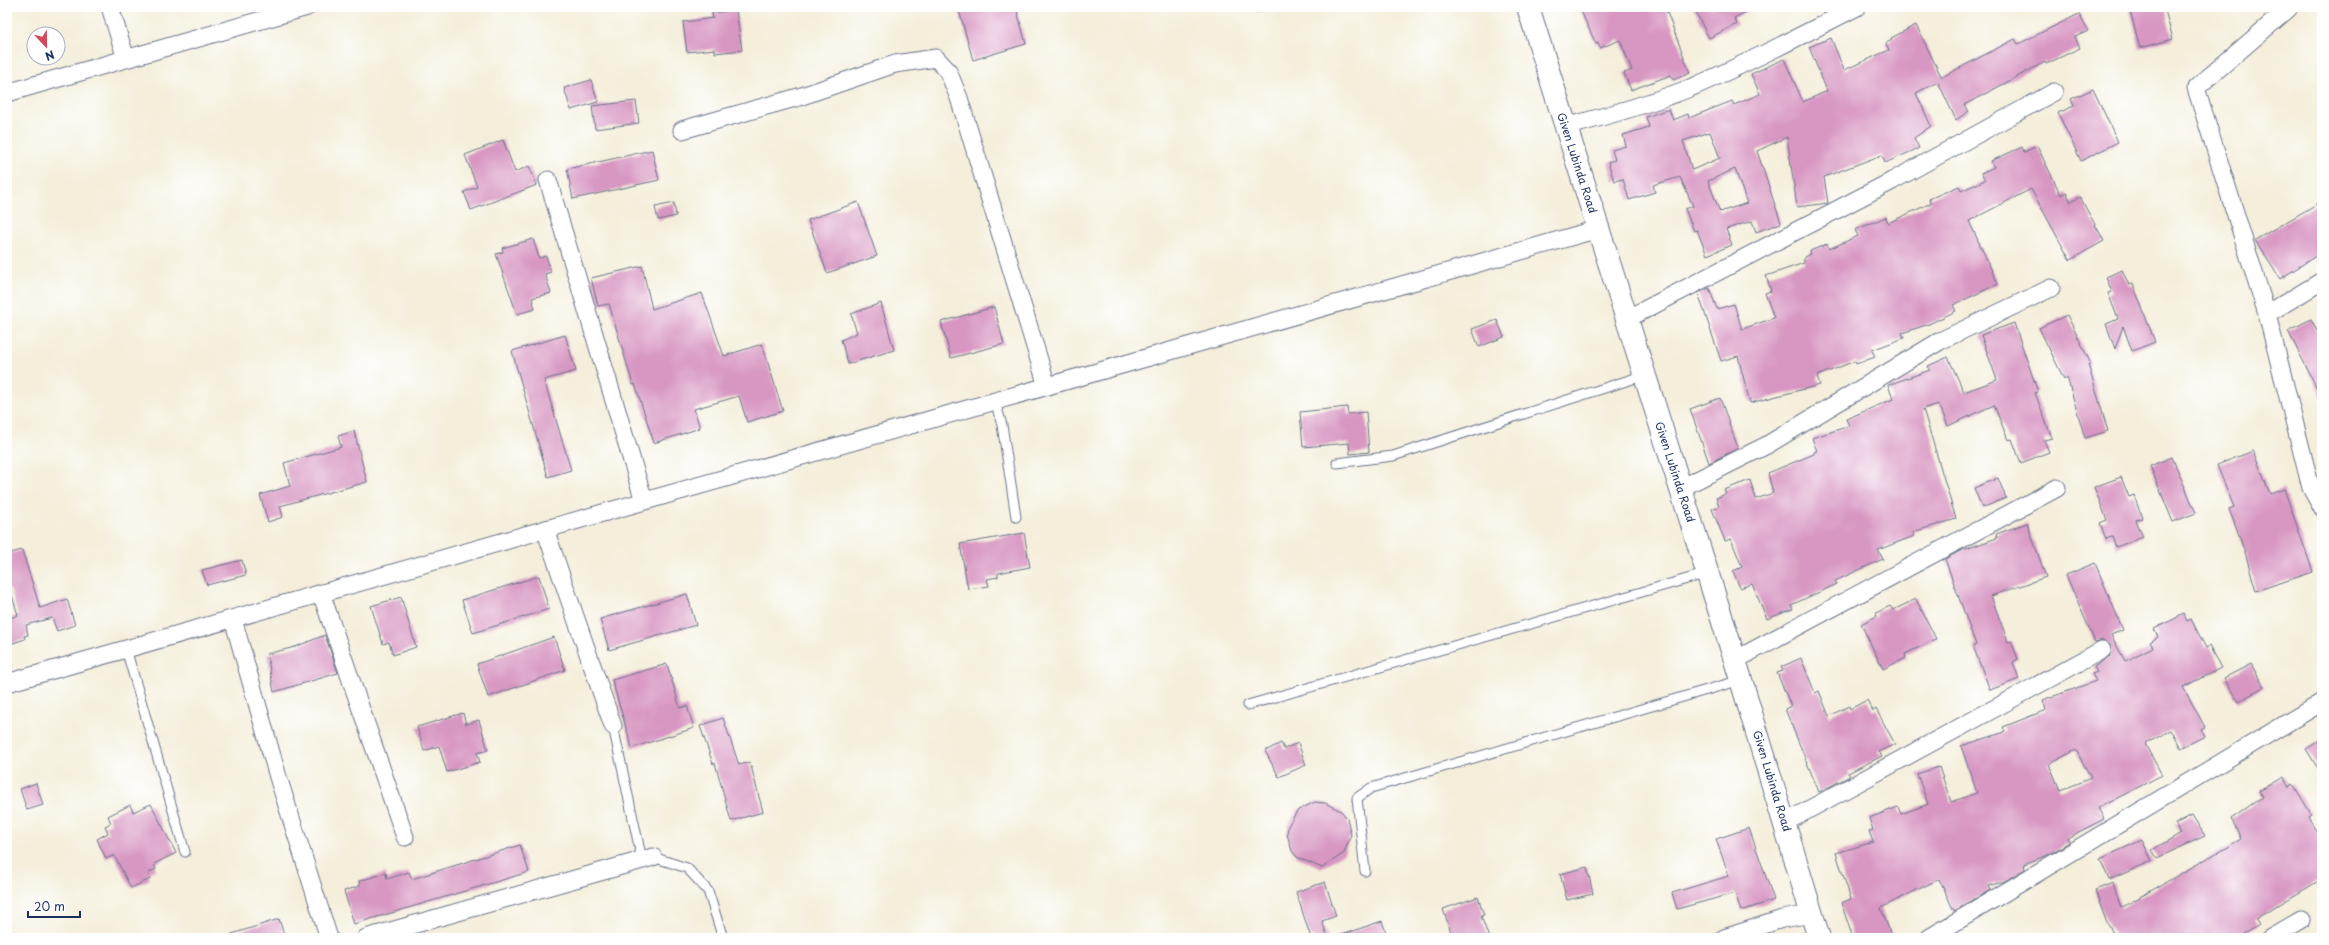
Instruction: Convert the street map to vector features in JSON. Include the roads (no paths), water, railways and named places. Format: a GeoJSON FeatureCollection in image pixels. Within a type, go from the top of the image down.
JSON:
{"type":"FeatureCollection","features":[{"type":"Feature","properties":{"kind":"street"},"geometry":{"type":"LineString","coordinates":[[110,7],[126,59]]}},
{"type":"Feature","properties":{"kind":"street","name":"Given Lubinda Road"},"geometry":{"type":"LineString","coordinates":[[1528,7],[1708,573],[1819,938]]}},
{"type":"Feature","properties":{"kind":"street"},"geometry":{"type":"LineString","coordinates":[[1565,127],[1622,112],[1689,88],[1756,58],[1857,7]]}},
{"type":"Feature","properties":{"kind":"street"},"geometry":{"type":"LineString","coordinates":[[2288,7],[2288,9],[2196,88],[2267,314],[2322,508]]}},
{"type":"Feature","properties":{"kind":"street"},"geometry":{"type":"LineString","coordinates":[[7,93],[300,8]]}},
{"type":"Feature","properties":{"kind":"street"},"geometry":{"type":"LineString","coordinates":[[682,130],[802,96],[895,64],[936,58],[948,72],[959,98],[1047,386]]}},
{"type":"Feature","properties":{"kind":"street"},"geometry":{"type":"LineString","coordinates":[[1628,319],[1899,178],[2054,92]]}},
{"type":"Feature","properties":{"kind":"street"},"geometry":{"type":"LineString","coordinates":[[548,180],[644,501]]}},
{"type":"Feature","properties":{"kind":"street"},"geometry":{"type":"LineString","coordinates":[[7,683],[1598,229]]}},
{"type":"Feature","properties":{"kind":"street"},"geometry":{"type":"LineString","coordinates":[[2267,314],[2322,281]]}},
{"type":"Feature","properties":{"kind":"street"},"geometry":{"type":"LineString","coordinates":[[1681,488],[1766,445],[1940,340],[2052,288]]}},
{"type":"Feature","properties":{"kind":"street"},"geometry":{"type":"LineString","coordinates":[[1738,670],[2057,488]]}},
{"type":"Feature","properties":{"kind":"street"},"geometry":{"type":"LineString","coordinates":[[546,529],[613,726]]}},
{"type":"Feature","properties":{"kind":"street"},"geometry":{"type":"LineString","coordinates":[[321,593],[405,837]]}},
{"type":"Feature","properties":{"kind":"street"},"geometry":{"type":"LineString","coordinates":[[233,619],[278,777],[329,938]]}},
{"type":"Feature","properties":{"kind":"street"},"geometry":{"type":"LineString","coordinates":[[1784,823],[2102,650]]}},
{"type":"Feature","properties":{"kind":"street"},"geometry":{"type":"LineString","coordinates":[[1929,938],[2322,702]]}},
{"type":"Feature","properties":{"kind":"street"},"geometry":{"type":"LineString","coordinates":[[366,938],[647,859]]}},
{"type":"Feature","properties":{"kind":"street"},"geometry":{"type":"LineString","coordinates":[[1724,938],[1782,919],[1812,914]]}},
{"type":"Feature","properties":{"kind":"street"},"geometry":{"type":"LineString","coordinates":[[2270,938],[2301,920]]}},
{"type":"Feature","properties":{"kind":"lane"},"geometry":{"type":"LineString","coordinates":[[1248,7],[1258,7]]}},
{"type":"Feature","properties":{"kind":"lane"},"geometry":{"type":"LineString","coordinates":[[1337,463],[1393,456],[1645,375]]}},
{"type":"Feature","properties":{"kind":"lane"},"geometry":{"type":"LineString","coordinates":[[995,401],[1002,425],[1016,517]]}},
{"type":"Feature","properties":{"kind":"lane"},"geometry":{"type":"LineString","coordinates":[[1248,705],[1708,573]]}},
{"type":"Feature","properties":{"kind":"lane"},"geometry":{"type":"LineString","coordinates":[[126,649],[185,852]]}},
{"type":"Feature","properties":{"kind":"lane"},"geometry":{"type":"LineString","coordinates":[[1365,871],[1357,798],[1371,788],[1738,670]]}},
{"type":"Feature","properties":{"kind":"lane"},"geometry":{"type":"LineString","coordinates":[[613,726],[647,859],[687,868],[708,891],[723,938]]}}]}
